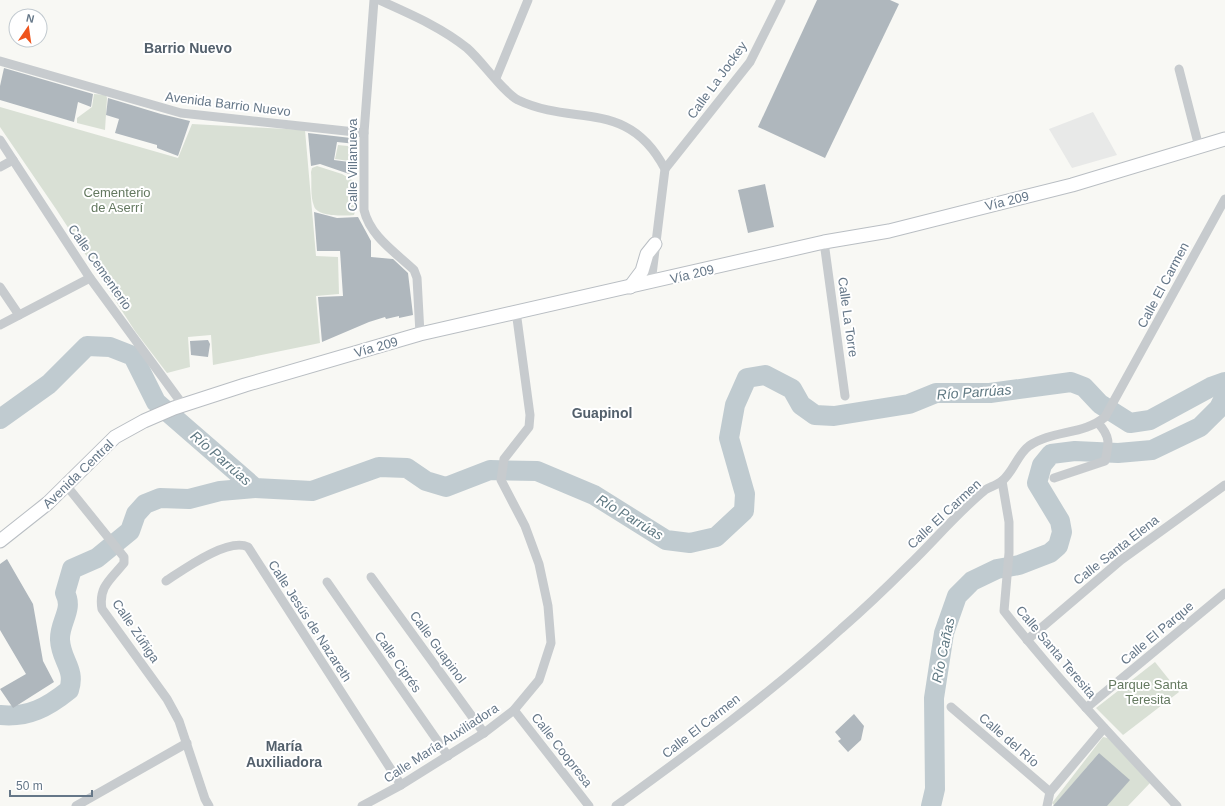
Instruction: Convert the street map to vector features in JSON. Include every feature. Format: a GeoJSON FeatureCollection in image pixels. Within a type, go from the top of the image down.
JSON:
{"type":"FeatureCollection","features":[{"type":"Feature","properties":{"kind":"main road","name":"Vía 209"},"geometry":{"type":"LineString","coordinates":[[160,414],[179,406],[420,334],[516,311],[651,283],[824,242],[889,231],[1072,185],[1225,139]]}},
{"type":"Feature","properties":{"kind":"main road"},"geometry":{"type":"LineString","coordinates":[[630,287],[642,271],[647,254],[655,244]]}},
{"type":"Feature","properties":{"kind":"main road","name":"Avenida Central"},"geometry":{"type":"LineString","coordinates":[[0,541],[22,526],[116,437],[160,414]]}},
{"type":"Feature","properties":{"kind":"street","name":"Calle Villanueva"},"geometry":{"type":"LineString","coordinates":[[374,0],[364,133],[364,210],[366,221],[383,242],[414,270],[417,278],[420,334]]}},
{"type":"Feature","properties":{"kind":"street"},"geometry":{"type":"LineString","coordinates":[[379,0],[426,21],[446,33],[471,52],[516,99],[546,109],[594,117],[613,122],[636,132],[656,153],[665,169],[651,283]]}},
{"type":"Feature","properties":{"kind":"street"},"geometry":{"type":"LineString","coordinates":[[496,78],[528,0]]}},
{"type":"Feature","properties":{"kind":"street","name":"Calle La Jockey"},"geometry":{"type":"LineString","coordinates":[[665,169],[750,62],[781,0]]}},
{"type":"Feature","properties":{"kind":"street","name":"Avenida Barrio Nuevo"},"geometry":{"type":"LineString","coordinates":[[0,60],[181,113],[364,133]]}},
{"type":"Feature","properties":{"kind":"street"},"geometry":{"type":"LineString","coordinates":[[1179,69],[1199,147]]}},
{"type":"Feature","properties":{"kind":"street","name":"Calle Cementerio"},"geometry":{"type":"LineString","coordinates":[[0,140],[90,278],[179,406]]}},
{"type":"Feature","properties":{"kind":"street"},"geometry":{"type":"LineString","coordinates":[[0,168],[13,160]]}},
{"type":"Feature","properties":{"kind":"street","name":"Calle El Carmen"},"geometry":{"type":"LineString","coordinates":[[616,806],[696,747],[800,665],[908,566],[954,518],[986,490],[1002,481],[1014,468],[1020,455],[1029,447],[1045,437],[1098,423],[1105,417],[1167,308],[1225,199]]}},
{"type":"Feature","properties":{"kind":"street","name":"Calle La Torre"},"geometry":{"type":"LineString","coordinates":[[824,242],[845,396]]}},
{"type":"Feature","properties":{"kind":"street"},"geometry":{"type":"LineString","coordinates":[[0,325],[90,278]]}},
{"type":"Feature","properties":{"kind":"street"},"geometry":{"type":"LineString","coordinates":[[0,287],[19,315]]}},
{"type":"Feature","properties":{"kind":"street","name":"Calle María Auxiliadora"},"geometry":{"type":"LineString","coordinates":[[362,806],[401,785],[448,756],[484,733],[514,710],[539,680],[551,643],[548,606],[539,564],[525,526],[501,480],[504,459],[529,427],[530,415],[516,311]]}},
{"type":"Feature","properties":{"kind":"street"},"geometry":{"type":"LineString","coordinates":[[1054,478],[1105,461],[1109,445],[1106,431],[1098,423]]}},
{"type":"Feature","properties":{"kind":"street","name":"Calle Santa Teresita"},"geometry":{"type":"LineString","coordinates":[[1002,481],[1009,522],[1009,553],[1004,611],[1086,708],[1177,806]]}},
{"type":"Feature","properties":{"kind":"street","name":"Calle Zúñiga"},"geometry":{"type":"LineString","coordinates":[[66,485],[124,557],[124,563],[104,586],[100,598],[102,609],[166,699],[179,721],[205,799],[209,806]]}},
{"type":"Feature","properties":{"kind":"street","name":"Calle Santa Elena"},"geometry":{"type":"LineString","coordinates":[[1027,640],[1121,560],[1225,485]]}},
{"type":"Feature","properties":{"kind":"street","name":"Calle Jesús de Nazareth"},"geometry":{"type":"LineString","coordinates":[[166,581],[216,552],[242,544],[248,547],[401,785]]}},
{"type":"Feature","properties":{"kind":"street","name":"Calle Guapinol"},"geometry":{"type":"LineString","coordinates":[[371,577],[484,733]]}},
{"type":"Feature","properties":{"kind":"street","name":"Calle Ciprés"},"geometry":{"type":"LineString","coordinates":[[327,582],[448,756]]}},
{"type":"Feature","properties":{"kind":"street","name":"Calle El Parque"},"geometry":{"type":"LineString","coordinates":[[1086,708],[1225,593]]}},
{"type":"Feature","properties":{"kind":"street","name":"Calle del Río"},"geometry":{"type":"LineString","coordinates":[[951,707],[1050,792]]}},
{"type":"Feature","properties":{"kind":"street","name":"Calle Coopresa"},"geometry":{"type":"LineString","coordinates":[[514,710],[589,806]]}},
{"type":"Feature","properties":{"kind":"street"},"geometry":{"type":"LineString","coordinates":[[1047,806],[1050,792],[1104,728]]}},
{"type":"Feature","properties":{"kind":"street"},"geometry":{"type":"LineString","coordinates":[[76,806],[187,743]]}},
{"type":"Feature","properties":{"kind":"shaded area"},"geometry":{"type":"Polygon","coordinates":[[[1093,112],[1117,155],[1072,168],[1049,129],[1093,112]]]}},
{"type":"Feature","properties":{"kind":"green space"},"geometry":{"type":"Polygon","coordinates":[[[94,94],[106,95],[107,98],[105,130],[77,123],[77,118],[92,107],[94,94]]]}},
{"type":"Feature","properties":{"kind":"green space","name":"Cementerio de Aserrí"},"geometry":{"type":"Polygon","coordinates":[[[0,107],[178,158],[192,124],[305,130],[316,256],[338,257],[339,294],[316,296],[320,343],[213,365],[211,335],[188,337],[190,367],[167,373],[135,331],[56,209],[0,127],[0,107]]]}},
{"type":"Feature","properties":{"kind":"green space"},"geometry":{"type":"Polygon","coordinates":[[[338,145],[357,147],[356,162],[335,159],[338,145]]]}},
{"type":"Feature","properties":{"kind":"green space"},"geometry":{"type":"Polygon","coordinates":[[[317,166],[342,174],[357,183],[359,197],[354,215],[332,215],[316,210],[312,198],[311,172],[312,168],[317,166]]]}},
{"type":"Feature","properties":{"kind":"green space","name":"Parque Santa Teresita"},"geometry":{"type":"Polygon","coordinates":[[[1155,662],[1179,692],[1123,735],[1096,708],[1155,662]]]}},
{"type":"Feature","properties":{"kind":"green space"},"geometry":{"type":"Polygon","coordinates":[[[1103,737],[1108,738],[1150,783],[1128,806],[1107,806],[1099,753],[1055,806],[1052,803],[1103,737]]]}},
{"type":"Feature","properties":{"kind":"building"},"geometry":{"type":"Polygon","coordinates":[[[817,0],[890,0],[899,4],[825,158],[758,127],[817,0]]]}},
{"type":"Feature","properties":{"kind":"building"},"geometry":{"type":"Polygon","coordinates":[[[4,68],[93,94],[91,107],[78,102],[74,122],[0,100],[0,86],[4,68]]]}},
{"type":"Feature","properties":{"kind":"building"},"geometry":{"type":"Polygon","coordinates":[[[108,98],[190,121],[178,156],[157,148],[157,145],[115,133],[119,119],[106,115],[108,98]]]}},
{"type":"Feature","properties":{"kind":"building"},"geometry":{"type":"Polygon","coordinates":[[[308,133],[351,138],[356,144],[337,142],[334,160],[357,163],[355,176],[320,164],[311,166],[308,133]]]}},
{"type":"Feature","properties":{"kind":"building"},"geometry":{"type":"Polygon","coordinates":[[[765,184],[774,227],[748,233],[738,190],[765,184]]]}},
{"type":"Feature","properties":{"kind":"building"},"geometry":{"type":"Polygon","coordinates":[[[314,212],[337,218],[358,217],[371,241],[371,257],[393,259],[408,273],[413,315],[386,319],[385,317],[369,322],[322,342],[318,297],[343,296],[340,251],[317,251],[314,212]]]}},
{"type":"Feature","properties":{"kind":"building"},"geometry":{"type":"Polygon","coordinates":[[[208,340],[210,344],[208,357],[191,355],[190,341],[208,340]]]}},
{"type":"Feature","properties":{"kind":"building"},"geometry":{"type":"Polygon","coordinates":[[[7,559],[33,604],[43,661],[54,682],[13,708],[0,689],[26,674],[0,630],[0,564],[7,559]]]}},
{"type":"Feature","properties":{"kind":"building"},"geometry":{"type":"Polygon","coordinates":[[[854,714],[864,726],[861,740],[848,752],[838,741],[841,739],[835,732],[854,714]]]}},
{"type":"Feature","properties":{"kind":"building"},"geometry":{"type":"Polygon","coordinates":[[[1099,753],[1130,780],[1107,806],[1053,806],[1099,753]]]}},
{"type":"Feature","properties":{"kind":"waterway","name":"Río Parrúas"},"geometry":{"type":"LineString","coordinates":[[0,419],[49,384],[87,346],[110,347],[133,356],[156,402],[255,488],[312,491],[379,467],[407,468],[426,481],[446,487],[490,470],[537,471],[594,495],[666,540],[690,543],[716,537],[744,511],[745,494],[729,438],[735,405],[747,378],[765,375],[792,389],[801,405],[815,415],[834,416],[909,404],[936,393],[990,393],[1071,382],[1084,387],[1100,404],[1130,423],[1150,420],[1211,387],[1225,382]]}},
{"type":"Feature","properties":{"kind":"waterway","name":"Río Cañas"},"geometry":{"type":"LineString","coordinates":[[931,806],[935,789],[934,698],[944,633],[957,596],[972,581],[997,569],[1019,565],[1050,553],[1058,546],[1062,532],[1060,521],[1037,483],[1042,465],[1051,454],[1075,451],[1118,453],[1152,450],[1200,427],[1219,408],[1225,396]]}},
{"type":"Feature","properties":{"kind":"waterway"},"geometry":{"type":"LineString","coordinates":[[0,715],[20,715],[29,713],[53,702],[69,690],[71,676],[61,647],[60,634],[67,611],[68,605],[65,593],[72,569],[97,558],[130,531],[136,514],[145,504],[160,498],[189,499],[220,491],[255,488]]}},
{"type":"Feature","properties":{"kind":"district","name":"Barrio Nuevo"},"geometry":{"type":"Point","coordinates":[188,48]}},
{"type":"Feature","properties":{"kind":"district","name":"Guapinol"},"geometry":{"type":"Point","coordinates":[602,413]}},
{"type":"Feature","properties":{"kind":"district","name":"María Auxiliadora"},"geometry":{"type":"Point","coordinates":[284,754]}}]}
